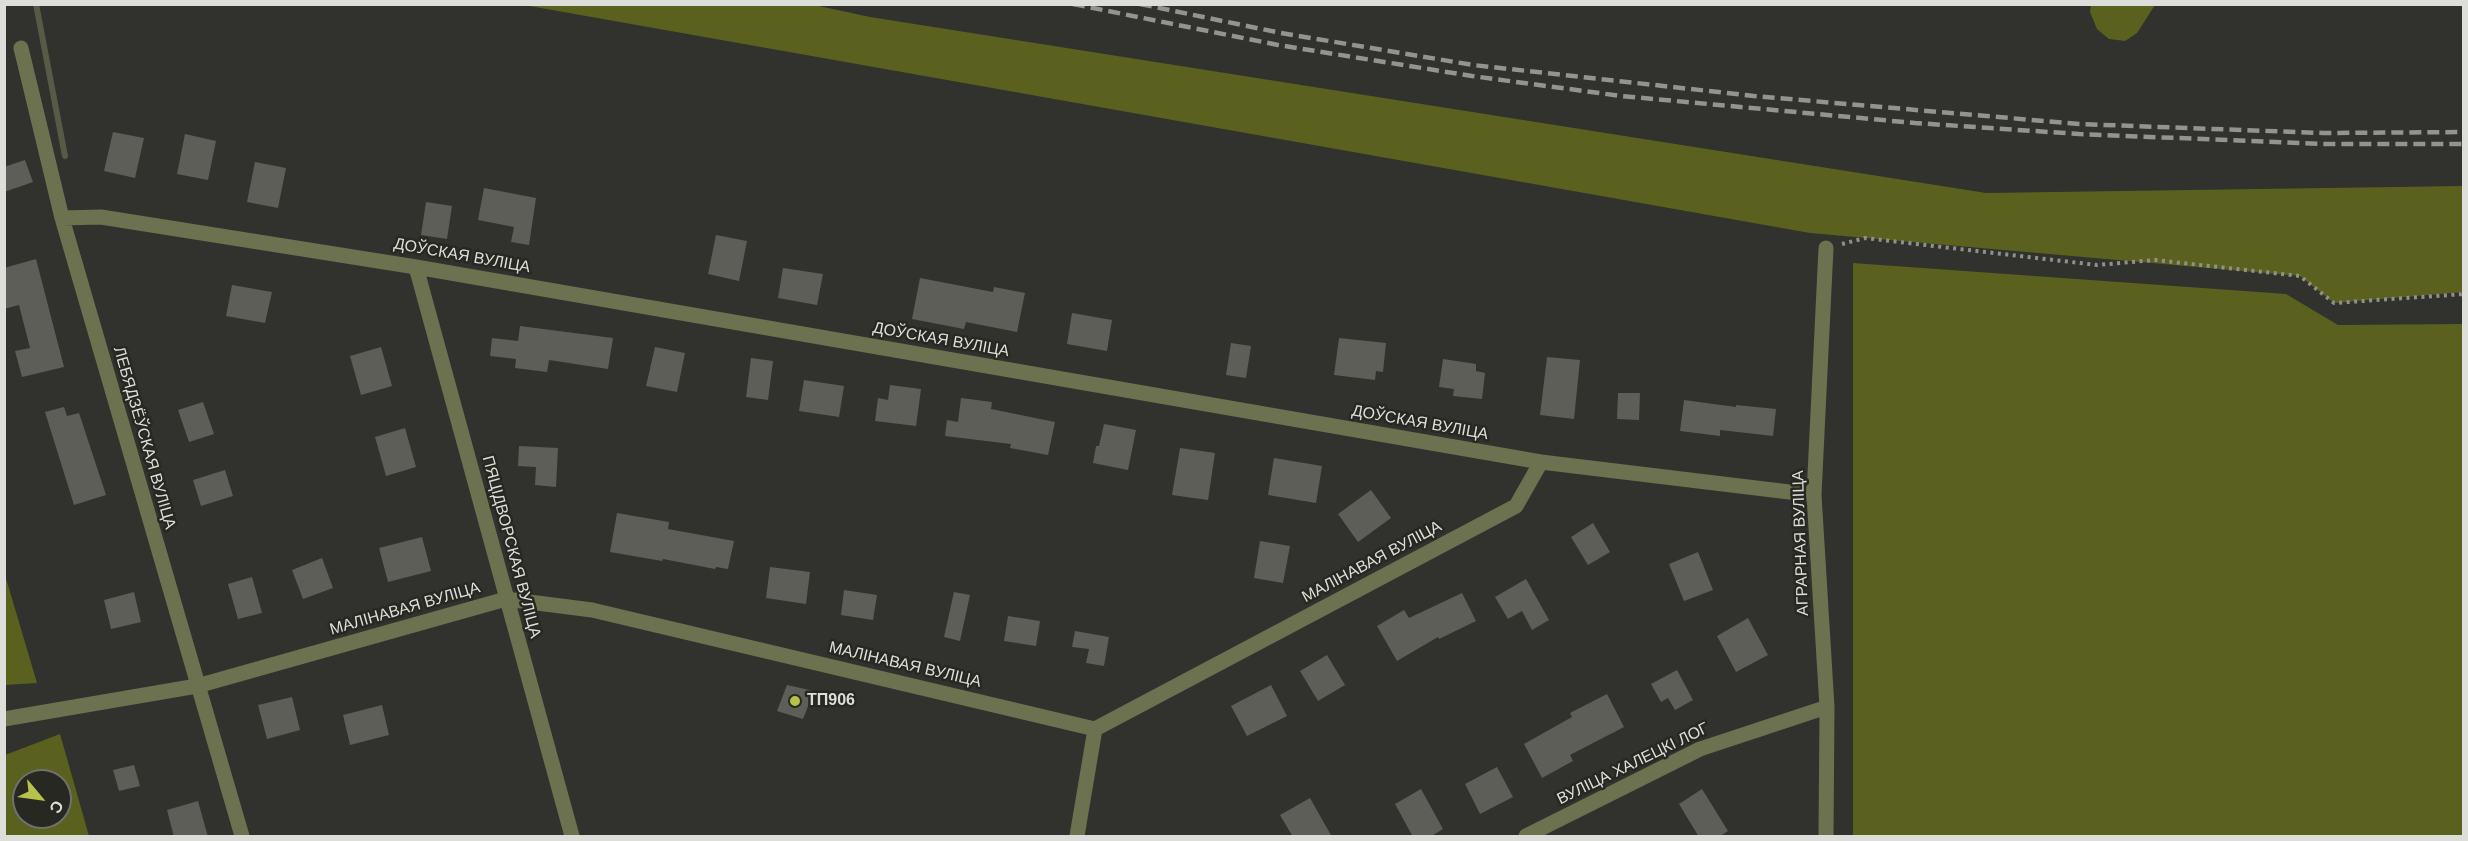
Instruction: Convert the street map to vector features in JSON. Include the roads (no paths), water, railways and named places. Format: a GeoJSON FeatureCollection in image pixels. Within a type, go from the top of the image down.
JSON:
{"type":"FeatureCollection","features":[{"type":"Feature","properties":{"kind":"street","name":"ЛЕБЯДЗЁЎСКАЯ ВУЛІЦА"},"geometry":{"type":"LineString","coordinates":[[21,48],[62,218],[242,837]]}},
{"type":"Feature","properties":{"kind":"street","name":"ДОЎСКАЯ ВУЛІЦА"},"geometry":{"type":"LineString","coordinates":[[62,218],[101,217],[416,267],[1541,462],[1814,495]]}},
{"type":"Feature","properties":{"kind":"street","name":"АГРАРНАЯ ВУЛІЦА"},"geometry":{"type":"LineString","coordinates":[[1826,248],[1814,495],[1827,707],[1826,837]]}},
{"type":"Feature","properties":{"kind":"street","name":"ПЯЦІДВОРСКАЯ ВУЛІЦА"},"geometry":{"type":"LineString","coordinates":[[416,267],[572,837]]}},
{"type":"Feature","properties":{"kind":"street","name":"МАЛІНАВАЯ ВУЛІЦА"},"geometry":{"type":"LineString","coordinates":[[4,719],[197,686],[506,599],[592,610],[1095,729],[1516,506],[1541,462]]}},
{"type":"Feature","properties":{"kind":"street","name":"ВУЛІЦА ХАЛЕЦКІ ЛОГ"},"geometry":{"type":"LineString","coordinates":[[1526,837],[1700,749],[1827,707]]}},
{"type":"Feature","properties":{"kind":"street"},"geometry":{"type":"LineString","coordinates":[[1077,837],[1095,729]]}},
{"type":"Feature","properties":{"kind":"waterway"},"geometry":{"type":"LineString","coordinates":[[36,4],[65,156]]}},
{"type":"Feature","properties":{"kind":"railway"},"geometry":{"type":"LineString","coordinates":[[1073,4],[1278,45],[1472,76],[1621,96],[1915,123],[2079,134],[2323,144],[2464,144]]}},
{"type":"Feature","properties":{"kind":"railway"},"geometry":{"type":"LineString","coordinates":[[1140,4],[1281,33],[1473,65],[1754,96],[2079,124],[2323,133],[2464,132]]}},
{"type":"Feature","properties":{"kind":"place","name":"ТП906"},"geometry":{"type":"Point","coordinates":[795,701]}}]}
